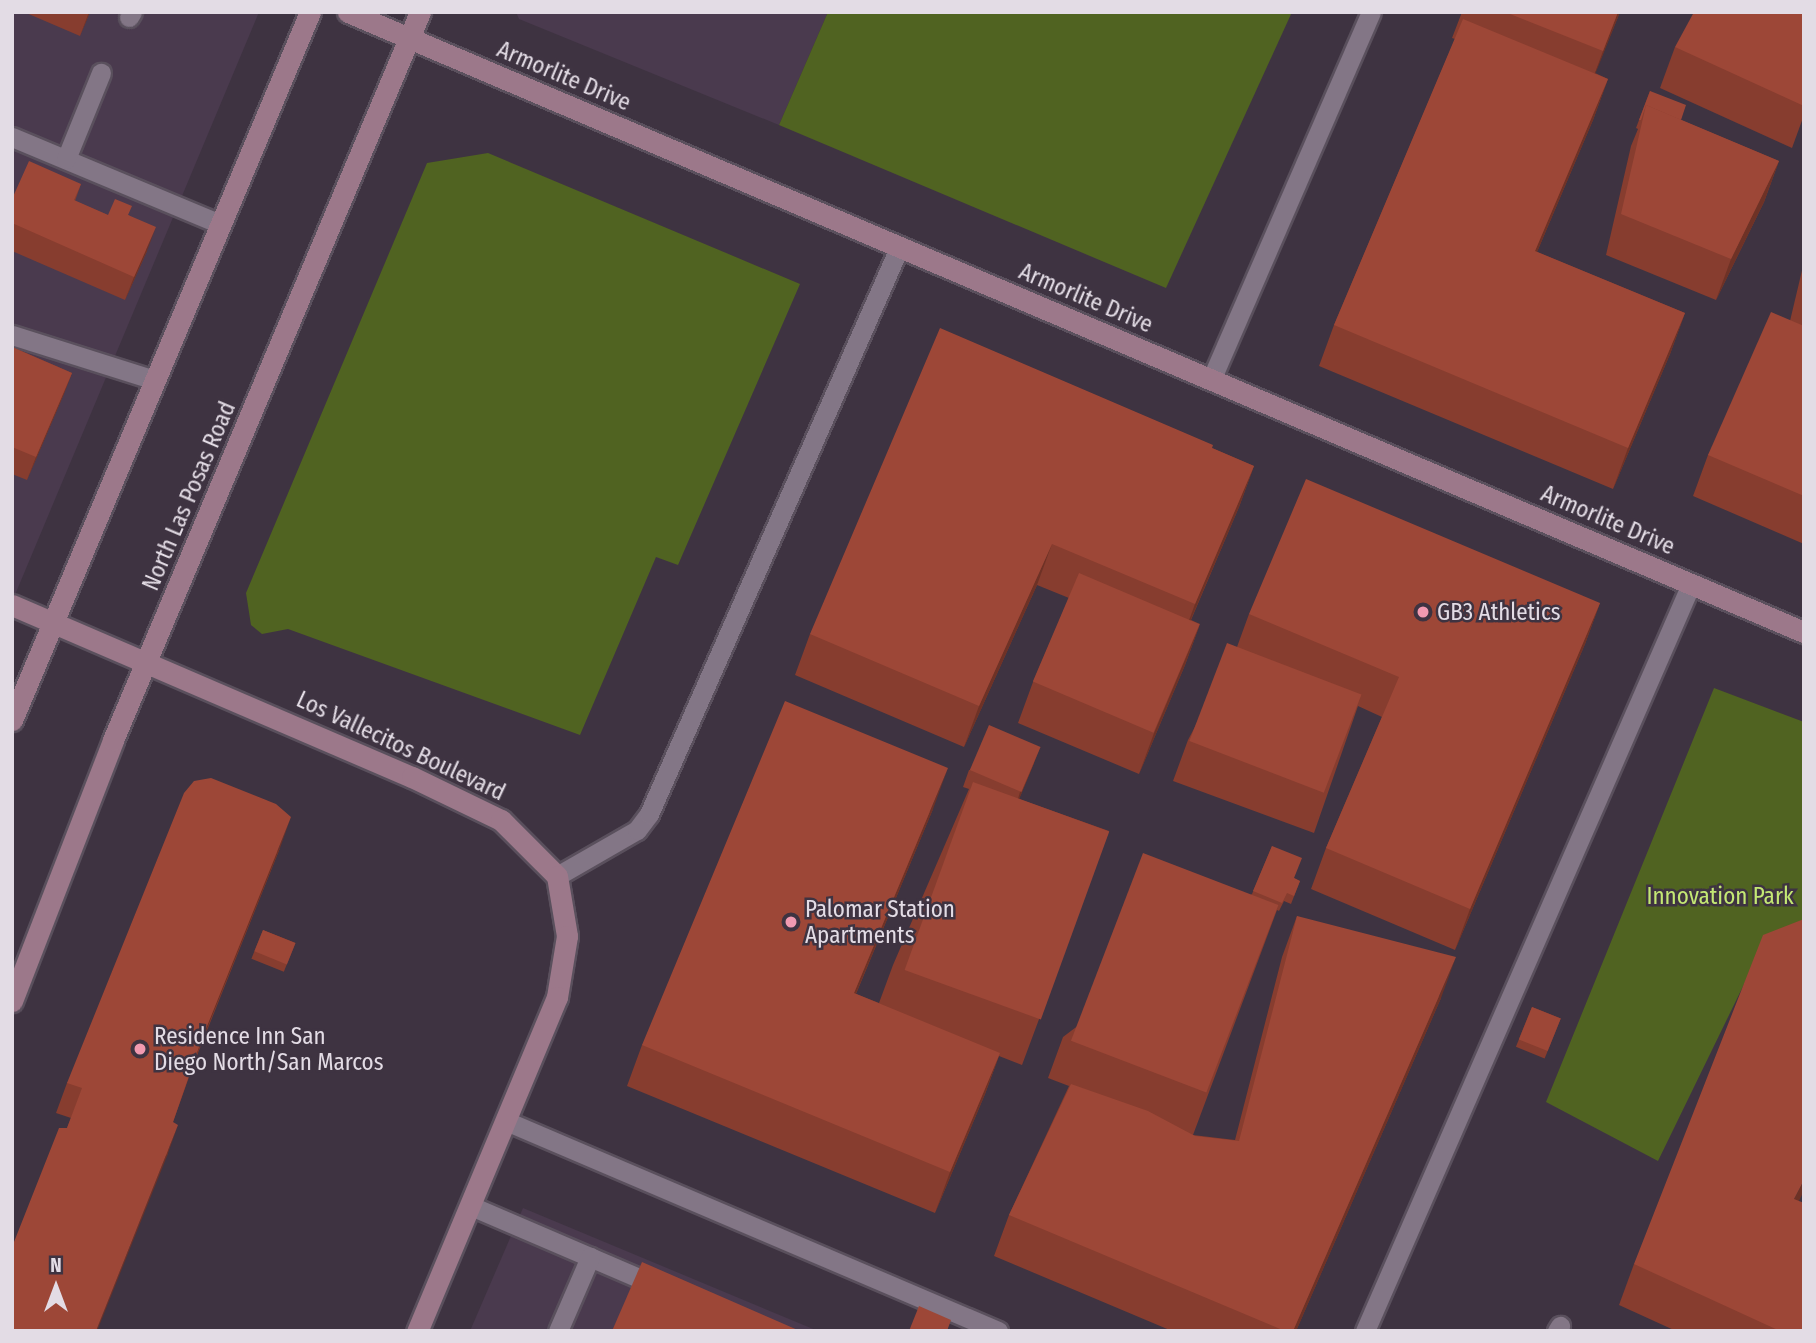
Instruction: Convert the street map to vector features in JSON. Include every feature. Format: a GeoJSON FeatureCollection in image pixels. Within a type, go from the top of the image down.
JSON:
{"type":"FeatureCollection","features":[{"type":"Feature","properties":{"kind":"street"},"geometry":{"type":"LineString","coordinates":[[12,720],[310,12]]}},
{"type":"Feature","properties":{"kind":"street","name":"Armorlite Drive"},"geometry":{"type":"LineString","coordinates":[[348,12],[1804,632]]}},
{"type":"Feature","properties":{"kind":"street","name":"North Las Posas Road"},"geometry":{"type":"LineString","coordinates":[[12,1001],[113,740],[420,12]]}},
{"type":"Feature","properties":{"kind":"street","name":"Los Vallecitos Boulevard"},"geometry":{"type":"LineString","coordinates":[[12,605],[412,777],[501,820],[557,876]]}},
{"type":"Feature","properties":{"kind":"street"},"geometry":{"type":"LineString","coordinates":[[417,1331],[557,997],[567,936],[557,876]]}},
{"type":"Feature","properties":{"kind":"lane"},"geometry":{"type":"LineString","coordinates":[[1212,380],[1371,12]]}},
{"type":"Feature","properties":{"kind":"lane"},"geometry":{"type":"LineString","coordinates":[[66,159],[101,73]]}},
{"type":"Feature","properties":{"kind":"lane"},"geometry":{"type":"LineString","coordinates":[[12,136],[220,224]]}},
{"type":"Feature","properties":{"kind":"lane"},"geometry":{"type":"LineString","coordinates":[[557,876],[637,830],[649,814],[899,248]]}},
{"type":"Feature","properties":{"kind":"lane"},"geometry":{"type":"LineString","coordinates":[[12,335],[155,380]]}},
{"type":"Feature","properties":{"kind":"lane"},"geometry":{"type":"LineString","coordinates":[[1365,1331],[1690,584]]}},
{"type":"Feature","properties":{"kind":"lane"},"geometry":{"type":"LineString","coordinates":[[506,1121],[998,1331]]}},
{"type":"Feature","properties":{"kind":"lane"},"geometry":{"type":"LineString","coordinates":[[471,1206],[675,1294]]}},
{"type":"Feature","properties":{"kind":"lane"},"geometry":{"type":"LineString","coordinates":[[558,1331],[590,1257]]}},
{"type":"Feature","properties":{"kind":"shaded area"},"geometry":{"type":"Polygon","coordinates":[[[12,12],[259,12],[12,602],[12,12]]]}},
{"type":"Feature","properties":{"kind":"shaded area"},"geometry":{"type":"Polygon","coordinates":[[[516,12],[828,12],[779,125],[519,19],[516,12]]]}},
{"type":"Feature","properties":{"kind":"shaded area"},"geometry":{"type":"Polygon","coordinates":[[[523,1208],[818,1331],[470,1331],[523,1208]]]}},
{"type":"Feature","properties":{"kind":"green space"},"geometry":{"type":"Polygon","coordinates":[[[828,12],[1292,12],[1166,288],[779,125],[828,12]]]}},
{"type":"Feature","properties":{"kind":"green space"},"geometry":{"type":"Polygon","coordinates":[[[488,153],[800,284],[678,565],[656,557],[580,735],[288,629],[262,634],[251,625],[246,593],[427,163],[488,153]]]}},
{"type":"Feature","properties":{"kind":"green space","name":"Innovation Park"},"geometry":{"type":"Polygon","coordinates":[[[1714,688],[1804,722],[1804,954],[1748,976],[1658,1161],[1546,1102],[1714,688]]]}},
{"type":"Feature","properties":{"kind":"building"},"geometry":{"type":"Polygon","coordinates":[[[1505,12],[1618,12],[1603,51],[1505,12]]]}},
{"type":"Feature","properties":{"kind":"building"},"geometry":{"type":"Polygon","coordinates":[[[1694,12],[1804,12],[1804,106],[1675,47],[1694,12]]]}},
{"type":"Feature","properties":{"kind":"building"},"geometry":{"type":"Polygon","coordinates":[[[1463,19],[1608,79],[1535,251],[1685,313],[1628,448],[1334,325],[1463,19]]]}},
{"type":"Feature","properties":{"kind":"building"},"geometry":{"type":"Polygon","coordinates":[[[1650,91],[1686,105],[1681,120],[1646,105],[1639,120],[1650,91]]]}},
{"type":"Feature","properties":{"kind":"building"},"geometry":{"type":"Polygon","coordinates":[[[1646,105],[1779,161],[1731,259],[1621,214],[1646,105]]]}},
{"type":"Feature","properties":{"kind":"building"},"geometry":{"type":"Polygon","coordinates":[[[29,161],[81,184],[74,200],[108,215],[115,199],[132,206],[128,215],[156,227],[134,277],[12,223],[12,199],[29,161]]]}},
{"type":"Feature","properties":{"kind":"building"},"geometry":{"type":"Polygon","coordinates":[[[1771,312],[1804,326],[1804,496],[1708,455],[1771,312]]]}},
{"type":"Feature","properties":{"kind":"building"},"geometry":{"type":"Polygon","coordinates":[[[940,328],[1213,445],[1212,448],[1254,466],[1195,604],[1052,544],[979,706],[810,634],[940,328]]]}},
{"type":"Feature","properties":{"kind":"building"},"geometry":{"type":"Polygon","coordinates":[[[12,347],[72,373],[36,457],[12,447],[12,347]]]}},
{"type":"Feature","properties":{"kind":"building"},"geometry":{"type":"Polygon","coordinates":[[[1306,479],[1600,603],[1470,909],[1326,848],[1399,677],[1249,614],[1306,479]]]}},
{"type":"Feature","properties":{"kind":"building"},"geometry":{"type":"Polygon","coordinates":[[[1079,573],[1200,624],[1153,733],[1033,682],[1079,573]]]}},
{"type":"Feature","properties":{"kind":"building"},"geometry":{"type":"Polygon","coordinates":[[[1227,643],[1361,695],[1324,793],[1189,741],[1227,643]]]}},
{"type":"Feature","properties":{"kind":"building","name":"Palomar Station Apartments"},"geometry":{"type":"Polygon","coordinates":[[[785,701],[948,768],[854,993],[1000,1053],[950,1172],[642,1045],[785,701]]]}},
{"type":"Feature","properties":{"kind":"building"},"geometry":{"type":"Polygon","coordinates":[[[989,725],[1041,747],[1021,792],[970,770],[989,725]]]}},
{"type":"Feature","properties":{"kind":"building","name":"Residence Inn San Diego North/San Marcos"},"geometry":{"type":"Polygon","coordinates":[[[211,778],[276,804],[291,817],[201,1041],[173,1122],[178,1125],[96,1331],[12,1331],[12,1247],[59,1128],[67,1128],[82,1088],[67,1083],[184,793],[194,781],[211,778]]]}},
{"type":"Feature","properties":{"kind":"building","name":"Palomar Station Apartments"},"geometry":{"type":"Polygon","coordinates":[[[973,782],[1109,832],[1041,1020],[905,970],[973,782]]]}},
{"type":"Feature","properties":{"kind":"building"},"geometry":{"type":"Polygon","coordinates":[[[1272,846],[1302,858],[1294,878],[1300,881],[1294,896],[1287,893],[1282,903],[1253,891],[1272,846]]]}},
{"type":"Feature","properties":{"kind":"building"},"geometry":{"type":"Polygon","coordinates":[[[1143,853],[1278,905],[1206,1093],[1071,1041],[1143,853]]]}},
{"type":"Feature","properties":{"kind":"building"},"geometry":{"type":"Polygon","coordinates":[[[1297,916],[1456,957],[1293,1331],[1285,1331],[1009,1215],[1071,1084],[1148,1111],[1195,1136],[1239,1141],[1297,916]]]}},
{"type":"Feature","properties":{"kind":"building"},"geometry":{"type":"Polygon","coordinates":[[[1804,919],[1804,1180],[1794,1199],[1804,1203],[1804,1331],[1780,1331],[1634,1264],[1763,935],[1804,919]]]}},
{"type":"Feature","properties":{"kind":"building"},"geometry":{"type":"Polygon","coordinates":[[[263,930],[295,943],[287,964],[254,951],[263,930]]]}},
{"type":"Feature","properties":{"kind":"building"},"geometry":{"type":"Polygon","coordinates":[[[1532,1007],[1561,1019],[1548,1051],[1519,1039],[1532,1007]]]}},
{"type":"Feature","properties":{"kind":"building"},"geometry":{"type":"Polygon","coordinates":[[[642,1262],[800,1331],[612,1331],[642,1262]]]}},
{"type":"Feature","properties":{"kind":"building"},"geometry":{"type":"Polygon","coordinates":[[[919,1306],[951,1320],[947,1331],[909,1331],[919,1306]]]}},
{"type":"Feature","properties":{"kind":"place","name":"GB3 Athletics"},"geometry":{"type":"Point","coordinates":[1423,612]}},
{"type":"Feature","properties":{"kind":"place","name":"Palomar Station Apartments"},"geometry":{"type":"Point","coordinates":[791,922]}},
{"type":"Feature","properties":{"kind":"place","name":"Residence Inn San Diego North/San Marcos"},"geometry":{"type":"Point","coordinates":[140,1049]}}]}
